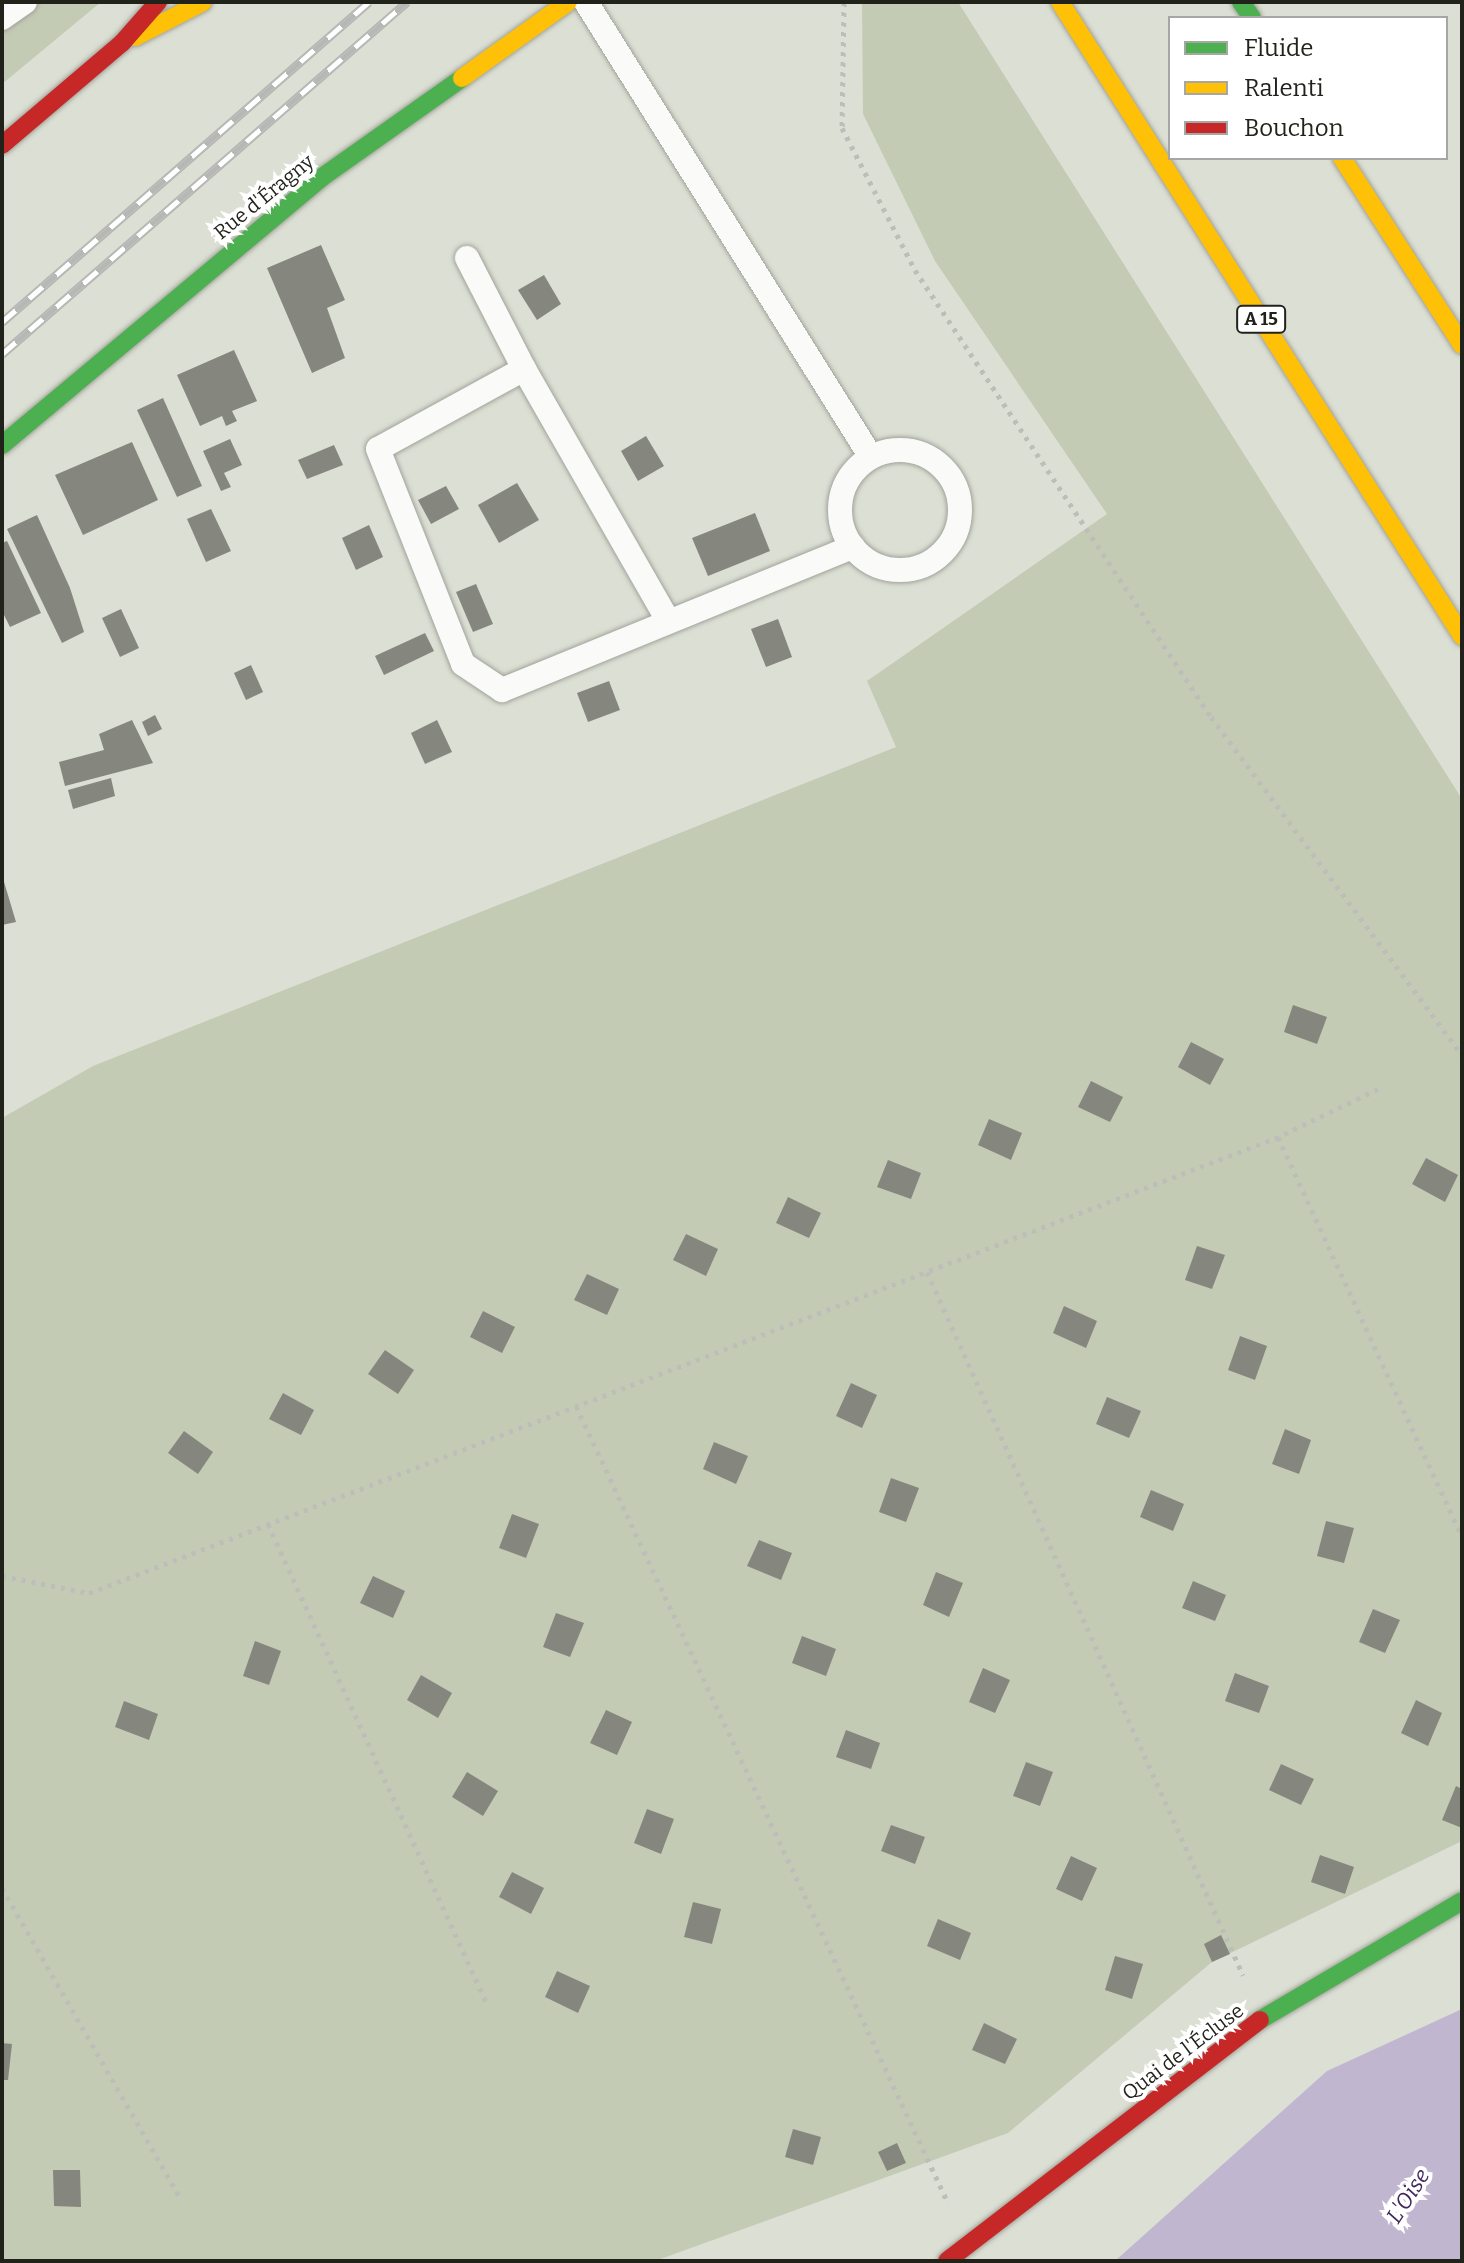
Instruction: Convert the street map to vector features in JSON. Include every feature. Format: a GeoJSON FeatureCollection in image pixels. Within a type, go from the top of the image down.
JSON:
{"type":"FeatureCollection","features":[{"type":"Feature","properties":{"kind":"main road"},"geometry":{"type":"LineString","coordinates":[[2,145],[122,43],[158,2]]}},
{"type":"Feature","properties":{"kind":"main road"},"geometry":{"type":"LineString","coordinates":[[122,43],[203,2]]}},
{"type":"Feature","properties":{"kind":"main road","name":"Rue d'Éragny"},"geometry":{"type":"LineString","coordinates":[[2,445],[321,178],[568,2]]}},
{"type":"Feature","properties":{"kind":"main road","name":"A 15"},"geometry":{"type":"LineString","coordinates":[[1060,2],[1462,636]]}},
{"type":"Feature","properties":{"kind":"main road"},"geometry":{"type":"LineString","coordinates":[[1343,160],[1462,345]]}},
{"type":"Feature","properties":{"kind":"main road","name":"Quai de l'Écluse"},"geometry":{"type":"LineString","coordinates":[[947,2261],[1263,2018],[1462,1901]]}},
{"type":"Feature","properties":{"kind":"lane"},"geometry":{"type":"LineString","coordinates":[[2,18],[25,2]]}},
{"type":"Feature","properties":{"kind":"lane"},"geometry":{"type":"LineString","coordinates":[[586,2],[871,457]]}},
{"type":"Feature","properties":{"kind":"lane"},"geometry":{"type":"LineString","coordinates":[[467,258],[524,369],[668,620]]}},
{"type":"Feature","properties":{"kind":"lane"},"geometry":{"type":"LineString","coordinates":[[524,369],[378,449],[463,664],[502,690],[853,547]]}},
{"type":"Feature","properties":{"kind":"lane"},"geometry":{"type":"LineString","coordinates":[[889,450],[909,450],[936,462],[955,484],[960,503],[960,522],[946,548],[923,566],[904,570],[885,568],[867,560],[853,547],[842,529],[840,508],[844,488],[855,470],[871,457],[889,450]]}},
{"type":"Feature","properties":{"kind":"path"},"geometry":{"type":"LineString","coordinates":[[844,2],[842,128],[915,270],[1211,717],[1462,1055]]}},
{"type":"Feature","properties":{"kind":"path"},"geometry":{"type":"LineString","coordinates":[[2,1576],[89,1593],[1278,1137],[1378,1089]]}},
{"type":"Feature","properties":{"kind":"path"},"geometry":{"type":"LineString","coordinates":[[1278,1137],[1462,1537]]}},
{"type":"Feature","properties":{"kind":"path"},"geometry":{"type":"LineString","coordinates":[[927,1272],[1263,2018]]}},
{"type":"Feature","properties":{"kind":"path"},"geometry":{"type":"LineString","coordinates":[[576,1406],[967,2244]]}},
{"type":"Feature","properties":{"kind":"path"},"geometry":{"type":"LineString","coordinates":[[268,1524],[487,2004]]}},
{"type":"Feature","properties":{"kind":"path"},"geometry":{"type":"LineString","coordinates":[[2,1888],[180,2197]]}},
{"type":"Feature","properties":{"kind":"green space"},"geometry":{"type":"Polygon","coordinates":[[[2,2],[101,2],[2,84],[2,2]]]}},
{"type":"Feature","properties":{"kind":"green space"},"geometry":{"type":"Polygon","coordinates":[[[862,2],[958,2],[1462,799],[1462,1841],[1212,1962],[1008,2133],[655,2261],[2,2261],[2,1118],[93,1066],[896,747],[867,681],[1107,514],[935,261],[863,114],[862,2]]]}},
{"type":"Feature","properties":{"kind":"water","name":"L'Oise"},"geometry":{"type":"Polygon","coordinates":[[[1462,2009],[1462,2261],[1115,2261],[1327,2071],[1462,2009]]]}},
{"type":"Feature","properties":{"kind":"building"},"geometry":{"type":"Polygon","coordinates":[[[321,245],[345,300],[327,308],[345,358],[312,373],[267,268],[321,245]]]}},
{"type":"Feature","properties":{"kind":"building"},"geometry":{"type":"Polygon","coordinates":[[[544,275],[561,304],[537,320],[518,290],[544,275]]]}},
{"type":"Feature","properties":{"kind":"building"},"geometry":{"type":"Polygon","coordinates":[[[234,350],[257,401],[232,411],[237,421],[226,426],[222,416],[200,426],[177,375],[234,350]]]}},
{"type":"Feature","properties":{"kind":"building"},"geometry":{"type":"Polygon","coordinates":[[[163,398],[202,486],[177,497],[137,410],[163,398]]]}},
{"type":"Feature","properties":{"kind":"building"},"geometry":{"type":"Polygon","coordinates":[[[646,436],[664,466],[638,481],[621,451],[646,436]]]}},
{"type":"Feature","properties":{"kind":"building"},"geometry":{"type":"Polygon","coordinates":[[[230,439],[242,465],[224,473],[231,487],[221,491],[203,451],[230,439]]]}},
{"type":"Feature","properties":{"kind":"building"},"geometry":{"type":"Polygon","coordinates":[[[132,442],[158,500],[83,535],[55,475],[132,442]]]}},
{"type":"Feature","properties":{"kind":"building"},"geometry":{"type":"Polygon","coordinates":[[[334,445],[343,465],[307,479],[298,460],[334,445]]]}},
{"type":"Feature","properties":{"kind":"building"},"geometry":{"type":"Polygon","coordinates":[[[517,483],[539,520],[499,543],[478,505],[517,483]]]}},
{"type":"Feature","properties":{"kind":"building"},"geometry":{"type":"Polygon","coordinates":[[[446,486],[459,509],[431,524],[418,500],[446,486]]]}},
{"type":"Feature","properties":{"kind":"building"},"geometry":{"type":"Polygon","coordinates":[[[211,509],[231,551],[206,562],[187,519],[211,509]]]}},
{"type":"Feature","properties":{"kind":"building"},"geometry":{"type":"Polygon","coordinates":[[[755,513],[770,551],[708,576],[692,538],[755,513]]]}},
{"type":"Feature","properties":{"kind":"building"},"geometry":{"type":"Polygon","coordinates":[[[37,515],[70,588],[84,632],[62,643],[7,529],[37,515]]]}},
{"type":"Feature","properties":{"kind":"building"},"geometry":{"type":"Polygon","coordinates":[[[369,525],[383,557],[356,570],[342,538],[369,525]]]}},
{"type":"Feature","properties":{"kind":"building"},"geometry":{"type":"Polygon","coordinates":[[[7,541],[41,613],[10,627],[2,611],[2,543],[7,541]]]}},
{"type":"Feature","properties":{"kind":"building"},"geometry":{"type":"Polygon","coordinates":[[[476,584],[493,624],[473,632],[456,592],[476,584]]]}},
{"type":"Feature","properties":{"kind":"building"},"geometry":{"type":"Polygon","coordinates":[[[121,609],[139,648],[120,657],[102,618],[121,609]]]}},
{"type":"Feature","properties":{"kind":"building"},"geometry":{"type":"Polygon","coordinates":[[[778,619],[792,657],[766,667],[751,629],[778,619]]]}},
{"type":"Feature","properties":{"kind":"building"},"geometry":{"type":"Polygon","coordinates":[[[425,633],[434,651],[384,675],[375,656],[425,633]]]}},
{"type":"Feature","properties":{"kind":"building"},"geometry":{"type":"Polygon","coordinates":[[[251,665],[263,692],[246,700],[234,673],[251,665]]]}},
{"type":"Feature","properties":{"kind":"building"},"geometry":{"type":"Polygon","coordinates":[[[609,681],[620,710],[588,722],[577,693],[609,681]]]}},
{"type":"Feature","properties":{"kind":"building"},"geometry":{"type":"Polygon","coordinates":[[[155,715],[162,729],[148,736],[142,722],[155,715]]]}},
{"type":"Feature","properties":{"kind":"building"},"geometry":{"type":"Polygon","coordinates":[[[132,720],[153,763],[65,786],[59,762],[104,750],[99,734],[132,720]]]}},
{"type":"Feature","properties":{"kind":"building"},"geometry":{"type":"Polygon","coordinates":[[[437,720],[452,752],[425,764],[411,733],[437,720]]]}},
{"type":"Feature","properties":{"kind":"building"},"geometry":{"type":"Polygon","coordinates":[[[111,778],[115,796],[73,809],[68,790],[111,778]]]}},
{"type":"Feature","properties":{"kind":"building"},"geometry":{"type":"Polygon","coordinates":[[[2,875],[16,922],[2,925],[2,875]]]}},
{"type":"Feature","properties":{"kind":"building"},"geometry":{"type":"Polygon","coordinates":[[[1293,1005],[1327,1017],[1317,1044],[1284,1032],[1293,1005]]]}},
{"type":"Feature","properties":{"kind":"building"},"geometry":{"type":"Polygon","coordinates":[[[1191,1042],[1224,1059],[1210,1085],[1178,1067],[1191,1042]]]}},
{"type":"Feature","properties":{"kind":"building"},"geometry":{"type":"Polygon","coordinates":[[[1091,1081],[1123,1097],[1110,1122],[1078,1107],[1091,1081]]]}},
{"type":"Feature","properties":{"kind":"building"},"geometry":{"type":"Polygon","coordinates":[[[989,1119],[1022,1133],[1011,1160],[978,1145],[989,1119]]]}},
{"type":"Feature","properties":{"kind":"building"},"geometry":{"type":"Polygon","coordinates":[[[1426,1158],[1458,1175],[1445,1202],[1412,1184],[1426,1158]]]}},
{"type":"Feature","properties":{"kind":"building"},"geometry":{"type":"Polygon","coordinates":[[[888,1160],[921,1173],[911,1199],[877,1187],[888,1160]]]}},
{"type":"Feature","properties":{"kind":"building"},"geometry":{"type":"Polygon","coordinates":[[[788,1197],[821,1213],[809,1238],[776,1223],[788,1197]]]}},
{"type":"Feature","properties":{"kind":"building"},"geometry":{"type":"Polygon","coordinates":[[[686,1234],[718,1249],[706,1276],[673,1260],[686,1234]]]}},
{"type":"Feature","properties":{"kind":"building"},"geometry":{"type":"Polygon","coordinates":[[[1197,1246],[1225,1255],[1212,1289],[1185,1280],[1197,1246]]]}},
{"type":"Feature","properties":{"kind":"building"},"geometry":{"type":"Polygon","coordinates":[[[587,1274],[619,1289],[607,1315],[574,1300],[587,1274]]]}},
{"type":"Feature","properties":{"kind":"building"},"geometry":{"type":"Polygon","coordinates":[[[1064,1306],[1097,1321],[1086,1348],[1053,1333],[1064,1306]]]}},
{"type":"Feature","properties":{"kind":"building"},"geometry":{"type":"Polygon","coordinates":[[[483,1311],[515,1327],[502,1353],[470,1337],[483,1311]]]}},
{"type":"Feature","properties":{"kind":"building"},"geometry":{"type":"Polygon","coordinates":[[[1240,1336],[1267,1346],[1255,1380],[1228,1370],[1240,1336]]]}},
{"type":"Feature","properties":{"kind":"building"},"geometry":{"type":"Polygon","coordinates":[[[385,1350],[414,1370],[398,1394],[368,1374],[385,1350]]]}},
{"type":"Feature","properties":{"kind":"building"},"geometry":{"type":"Polygon","coordinates":[[[851,1383],[877,1395],[862,1428],[836,1416],[851,1383]]]}},
{"type":"Feature","properties":{"kind":"building"},"geometry":{"type":"Polygon","coordinates":[[[283,1393],[314,1410],[301,1435],[269,1419],[283,1393]]]}},
{"type":"Feature","properties":{"kind":"building"},"geometry":{"type":"Polygon","coordinates":[[[1107,1397],[1141,1411],[1129,1438],[1096,1424],[1107,1397]]]}},
{"type":"Feature","properties":{"kind":"building"},"geometry":{"type":"Polygon","coordinates":[[[1285,1429],[1311,1440],[1299,1474],[1272,1464],[1285,1429]]]}},
{"type":"Feature","properties":{"kind":"building"},"geometry":{"type":"Polygon","coordinates":[[[184,1431],[213,1452],[198,1474],[168,1453],[184,1431]]]}},
{"type":"Feature","properties":{"kind":"building"},"geometry":{"type":"Polygon","coordinates":[[[714,1442],[748,1456],[736,1484],[703,1469],[714,1442]]]}},
{"type":"Feature","properties":{"kind":"building"},"geometry":{"type":"Polygon","coordinates":[[[891,1478],[919,1488],[906,1522],[879,1512],[891,1478]]]}},
{"type":"Feature","properties":{"kind":"building"},"geometry":{"type":"Polygon","coordinates":[[[1151,1490],[1184,1504],[1173,1531],[1140,1517],[1151,1490]]]}},
{"type":"Feature","properties":{"kind":"building"},"geometry":{"type":"Polygon","coordinates":[[[512,1514],[539,1524],[526,1558],[499,1548],[512,1514]]]}},
{"type":"Feature","properties":{"kind":"building"},"geometry":{"type":"Polygon","coordinates":[[[1326,1521],[1354,1528],[1344,1563],[1317,1556],[1326,1521]]]}},
{"type":"Feature","properties":{"kind":"building"},"geometry":{"type":"Polygon","coordinates":[[[759,1540],[792,1553],[781,1580],[747,1566],[759,1540]]]}},
{"type":"Feature","properties":{"kind":"building"},"geometry":{"type":"Polygon","coordinates":[[[936,1572],[963,1583],[949,1617],[923,1605],[936,1572]]]}},
{"type":"Feature","properties":{"kind":"building"},"geometry":{"type":"Polygon","coordinates":[[[373,1576],[405,1591],[393,1618],[360,1603],[373,1576]]]}},
{"type":"Feature","properties":{"kind":"building"},"geometry":{"type":"Polygon","coordinates":[[[1193,1581],[1226,1595],[1215,1621],[1182,1608],[1193,1581]]]}},
{"type":"Feature","properties":{"kind":"building"},"geometry":{"type":"Polygon","coordinates":[[[1373,1609],[1400,1620],[1385,1653],[1359,1642],[1373,1609]]]}},
{"type":"Feature","properties":{"kind":"building"},"geometry":{"type":"Polygon","coordinates":[[[556,1613],[584,1623],[570,1657],[543,1647],[556,1613]]]}},
{"type":"Feature","properties":{"kind":"building"},"geometry":{"type":"Polygon","coordinates":[[[802,1636],[836,1649],[826,1676],[792,1663],[802,1636]]]}},
{"type":"Feature","properties":{"kind":"building"},"geometry":{"type":"Polygon","coordinates":[[[255,1641],[281,1651],[269,1685],[243,1676],[255,1641]]]}},
{"type":"Feature","properties":{"kind":"building"},"geometry":{"type":"Polygon","coordinates":[[[983,1668],[1010,1680],[995,1713],[969,1702],[983,1668]]]}},
{"type":"Feature","properties":{"kind":"building"},"geometry":{"type":"Polygon","coordinates":[[[1235,1673],[1269,1686],[1259,1713],[1225,1701],[1235,1673]]]}},
{"type":"Feature","properties":{"kind":"building"},"geometry":{"type":"Polygon","coordinates":[[[421,1675],[452,1693],[438,1718],[407,1700],[421,1675]]]}},
{"type":"Feature","properties":{"kind":"building"},"geometry":{"type":"Polygon","coordinates":[[[1416,1700],[1442,1713],[1428,1746],[1401,1733],[1416,1700]]]}},
{"type":"Feature","properties":{"kind":"building"},"geometry":{"type":"Polygon","coordinates":[[[124,1701],[158,1714],[149,1740],[115,1727],[124,1701]]]}},
{"type":"Feature","properties":{"kind":"building"},"geometry":{"type":"Polygon","coordinates":[[[606,1710],[632,1722],[617,1755],[590,1743],[606,1710]]]}},
{"type":"Feature","properties":{"kind":"building"},"geometry":{"type":"Polygon","coordinates":[[[846,1730],[880,1743],[871,1769],[836,1757],[846,1730]]]}},
{"type":"Feature","properties":{"kind":"building"},"geometry":{"type":"Polygon","coordinates":[[[1026,1762],[1053,1772],[1040,1806],[1013,1796],[1026,1762]]]}},
{"type":"Feature","properties":{"kind":"building"},"geometry":{"type":"Polygon","coordinates":[[[1281,1764],[1314,1779],[1301,1805],[1269,1790],[1281,1764]]]}},
{"type":"Feature","properties":{"kind":"building"},"geometry":{"type":"Polygon","coordinates":[[[467,1772],[498,1791],[483,1816],[452,1797],[467,1772]]]}},
{"type":"Feature","properties":{"kind":"building"},"geometry":{"type":"Polygon","coordinates":[[[1456,1786],[1462,1789],[1462,1828],[1442,1820],[1456,1786]]]}},
{"type":"Feature","properties":{"kind":"building"},"geometry":{"type":"Polygon","coordinates":[[[647,1809],[674,1819],[661,1854],[634,1843],[647,1809]]]}},
{"type":"Feature","properties":{"kind":"building"},"geometry":{"type":"Polygon","coordinates":[[[891,1825],[925,1837],[915,1864],[881,1851],[891,1825]]]}},
{"type":"Feature","properties":{"kind":"building"},"geometry":{"type":"Polygon","coordinates":[[[1320,1855],[1354,1867],[1345,1894],[1311,1882],[1320,1855]]]}},
{"type":"Feature","properties":{"kind":"building"},"geometry":{"type":"Polygon","coordinates":[[[1071,1856],[1097,1868],[1082,1901],[1056,1889],[1071,1856]]]}},
{"type":"Feature","properties":{"kind":"building"},"geometry":{"type":"Polygon","coordinates":[[[512,1872],[544,1888],[531,1914],[499,1897],[512,1872]]]}},
{"type":"Feature","properties":{"kind":"building"},"geometry":{"type":"Polygon","coordinates":[[[693,1902],[721,1909],[712,1944],[684,1937],[693,1902]]]}},
{"type":"Feature","properties":{"kind":"building"},"geometry":{"type":"Polygon","coordinates":[[[938,1919],[971,1933],[960,1960],[927,1946],[938,1919]]]}},
{"type":"Feature","properties":{"kind":"building"},"geometry":{"type":"Polygon","coordinates":[[[1221,1935],[1230,1954],[1212,1962],[1204,1944],[1221,1935]]]}},
{"type":"Feature","properties":{"kind":"building"},"geometry":{"type":"Polygon","coordinates":[[[1115,1956],[1143,1964],[1132,1999],[1105,1990],[1115,1956]]]}},
{"type":"Feature","properties":{"kind":"building"},"geometry":{"type":"Polygon","coordinates":[[[557,1971],[590,1986],[578,2013],[545,1997],[557,1971]]]}},
{"type":"Feature","properties":{"kind":"building"},"geometry":{"type":"Polygon","coordinates":[[[984,2023],[1017,2039],[1005,2064],[972,2050],[984,2023]]]}},
{"type":"Feature","properties":{"kind":"building"},"geometry":{"type":"Polygon","coordinates":[[[2,2043],[12,2044],[8,2080],[2,2080],[2,2043]]]}},
{"type":"Feature","properties":{"kind":"building"},"geometry":{"type":"Polygon","coordinates":[[[793,2129],[821,2137],[813,2165],[785,2157],[793,2129]]]}},
{"type":"Feature","properties":{"kind":"building"},"geometry":{"type":"Polygon","coordinates":[[[897,2143],[906,2163],[887,2171],[878,2152],[897,2143]]]}},
{"type":"Feature","properties":{"kind":"building"},"geometry":{"type":"Polygon","coordinates":[[[53,2170],[80,2170],[81,2207],[54,2206],[53,2170]]]}},
{"type":"Feature","properties":{"kind":"railway"},"geometry":{"type":"LineString","coordinates":[[2,322],[369,2]]}},
{"type":"Feature","properties":{"kind":"railway"},"geometry":{"type":"LineString","coordinates":[[2,354],[407,2]]}},
{"type":"Feature","properties":{"kind":"traffic: fast"},"geometry":{"type":"LineString","coordinates":[[1241,2],[1251,16]]}},
{"type":"Feature","properties":{"kind":"traffic: fast"},"geometry":{"type":"LineString","coordinates":[[2,445],[321,178],[462,78]]}},
{"type":"Feature","properties":{"kind":"traffic: fast"},"geometry":{"type":"LineString","coordinates":[[1260,2020],[1462,1901]]}},
{"type":"Feature","properties":{"kind":"traffic: slow"},"geometry":{"type":"LineString","coordinates":[[135,37],[203,2]]}},
{"type":"Feature","properties":{"kind":"traffic: slow"},"geometry":{"type":"LineString","coordinates":[[462,78],[568,2]]}},
{"type":"Feature","properties":{"kind":"traffic: slow"},"geometry":{"type":"LineString","coordinates":[[1060,2],[1462,636]]}},
{"type":"Feature","properties":{"kind":"traffic: slow"},"geometry":{"type":"LineString","coordinates":[[1343,160],[1462,345]]}},
{"type":"Feature","properties":{"kind":"traffic: jam"},"geometry":{"type":"LineString","coordinates":[[2,145],[122,43],[158,2]]}},
{"type":"Feature","properties":{"kind":"traffic: jam"},"geometry":{"type":"LineString","coordinates":[[947,2261],[1260,2020]]}}]}
